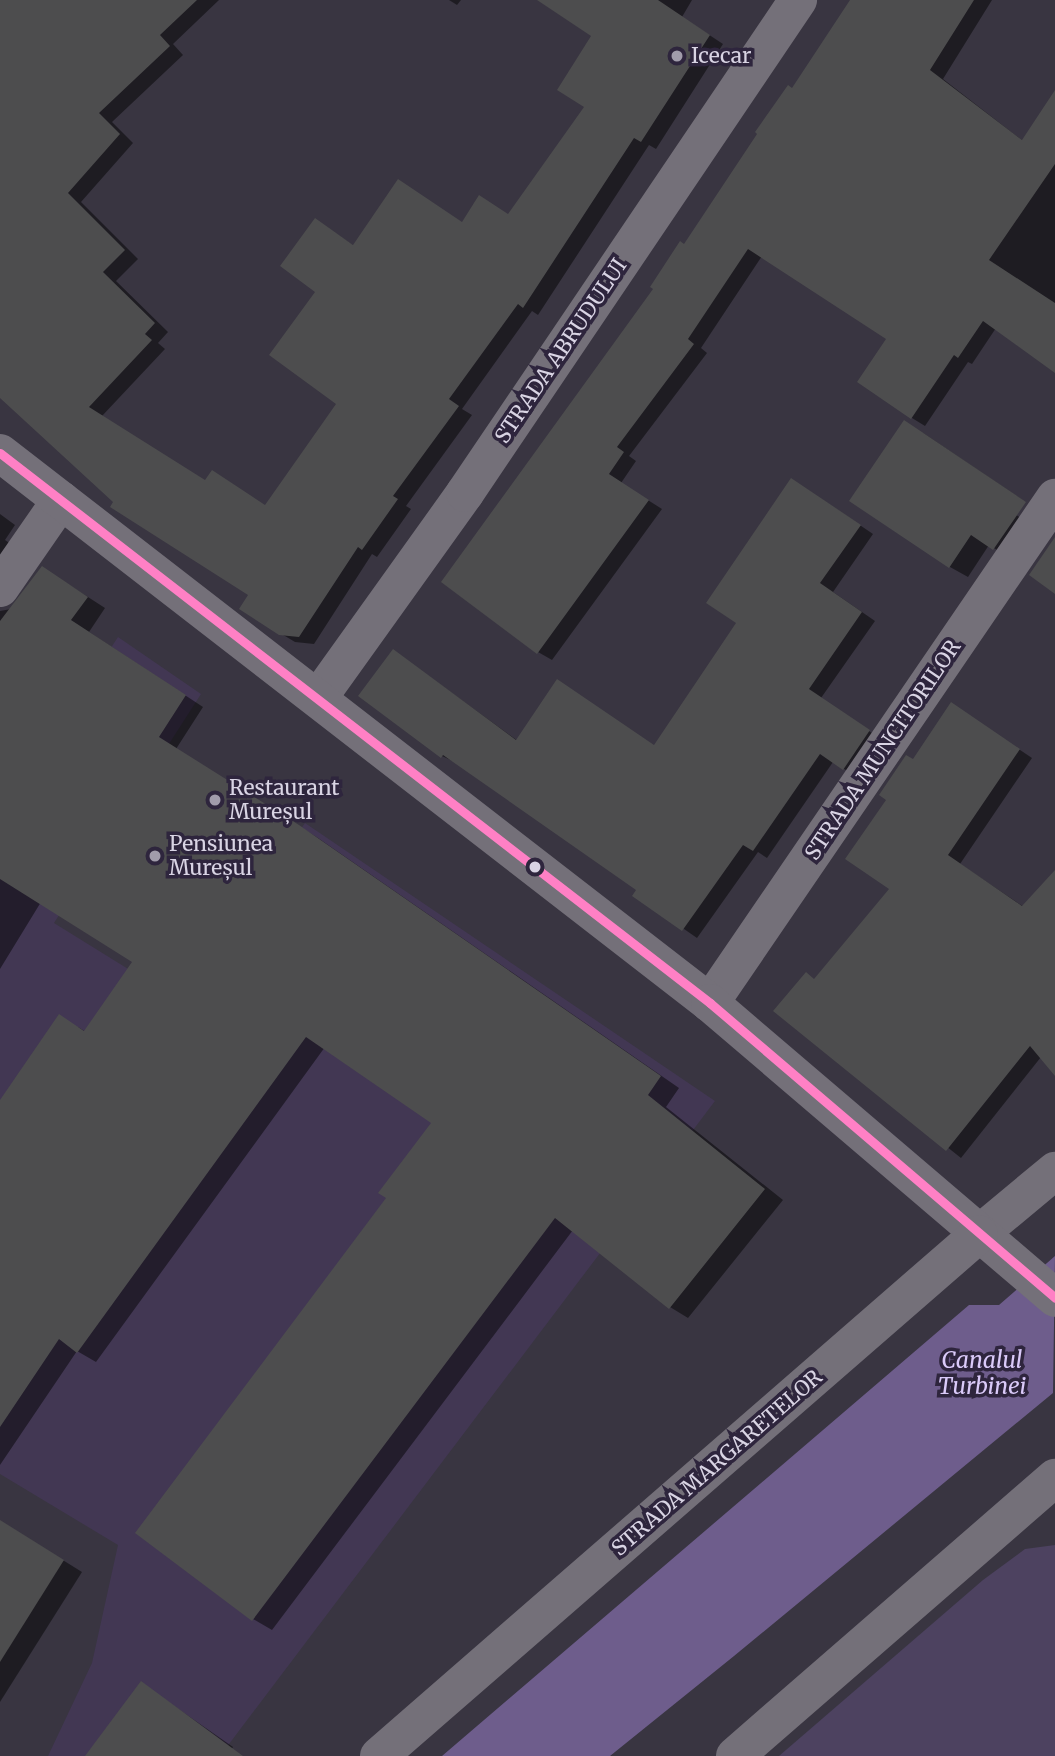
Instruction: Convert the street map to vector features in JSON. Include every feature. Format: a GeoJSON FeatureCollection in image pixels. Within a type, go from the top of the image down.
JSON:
{"type":"FeatureCollection","features":[{"type":"Feature","properties":{"kind":"street","name":"STRADA ABRUDULUI"},"geometry":{"type":"LineString","coordinates":[[318,697],[465,493],[798,0]]}},
{"type":"Feature","properties":{"kind":"street"},"geometry":{"type":"LineString","coordinates":[[0,453],[710,1003],[1055,1297]]}},
{"type":"Feature","properties":{"kind":"street","name":"STRADA MUNCITORILOR"},"geometry":{"type":"LineString","coordinates":[[710,1003],[1055,498]]}},
{"type":"Feature","properties":{"kind":"street"},"geometry":{"type":"LineString","coordinates":[[0,588],[61,500]]}},
{"type":"Feature","properties":{"kind":"street","name":"STRADA MARGARETELOR"},"geometry":{"type":"LineString","coordinates":[[379,1756],[1055,1171]]}},
{"type":"Feature","properties":{"kind":"street"},"geometry":{"type":"LineString","coordinates":[[735,1756],[1055,1478]]}},
{"type":"Feature","properties":{"kind":"shaded area"},"geometry":{"type":"Polygon","coordinates":[[[118,637],[201,694],[54,923],[183,1003],[305,823],[715,1101],[220,1756],[48,1756],[92,1663],[118,1545],[0,1474],[0,818],[118,637]]]}},
{"type":"Feature","properties":{"kind":"shaded area"},"geometry":{"type":"Polygon","coordinates":[[[1055,1545],[1055,1756],[779,1756],[983,1580],[1025,1549],[1055,1545]]]}},
{"type":"Feature","properties":{"kind":"water","name":"Canalul Turbinei"},"geometry":{"type":"Polygon","coordinates":[[[1055,1256],[1053,1393],[734,1656],[610,1756],[442,1756],[969,1305],[999,1305],[1055,1256]]]}},
{"type":"Feature","properties":{"kind":"building"},"geometry":{"type":"Polygon","coordinates":[[[0,0],[197,0],[160,35],[170,46],[99,113],[120,134],[68,193],[125,250],[103,272],[155,323],[145,334],[152,340],[89,407],[205,480],[212,470],[265,505],[336,404],[269,355],[315,292],[280,266],[315,218],[353,245],[398,179],[462,222],[479,195],[508,214],[584,107],[557,90],[591,36],[537,0],[658,0],[710,35],[641,142],[634,138],[523,308],[518,304],[449,399],[459,406],[393,496],[398,499],[362,550],[358,547],[299,637],[279,635],[239,609],[248,595],[110,507],[113,502],[0,398],[0,0]]]}},
{"type":"Feature","properties":{"kind":"building"},"geometry":{"type":"Polygon","coordinates":[[[850,0],[974,0],[930,70],[1022,140],[1055,90],[1055,164],[989,260],[1055,303],[1055,373],[983,321],[958,358],[954,355],[911,419],[857,382],[886,339],[748,249],[688,339],[694,344],[617,447],[624,452],[609,474],[649,500],[537,654],[441,582],[653,289],[650,287],[680,241],[684,244],[757,134],[755,132],[788,85],[792,88],[850,0]]]}},
{"type":"Feature","properties":{"kind":"building"},"geometry":{"type":"Polygon","coordinates":[[[904,420],[1026,502],[993,550],[971,535],[949,568],[849,501],[904,420]]]}},
{"type":"Feature","properties":{"kind":"building"},"geometry":{"type":"Polygon","coordinates":[[[791,478],[861,525],[820,583],[862,612],[809,689],[870,730],[843,770],[820,754],[753,851],[743,845],[682,931],[632,896],[636,890],[443,755],[441,758],[358,696],[393,649],[516,740],[557,679],[654,745],[736,623],[706,603],[791,478]]]}},
{"type":"Feature","properties":{"kind":"building"},"geometry":{"type":"Polygon","coordinates":[[[1055,537],[1055,594],[1029,575],[1055,537]]]}},
{"type":"Feature","properties":{"kind":"building"},"geometry":{"type":"Polygon","coordinates":[[[42,566],[88,597],[71,620],[186,695],[159,737],[299,825],[661,1076],[648,1095],[765,1189],[669,1309],[555,1218],[252,1621],[135,1533],[386,1198],[378,1193],[431,1123],[306,1037],[77,1353],[59,1339],[0,1427],[0,1100],[59,1014],[84,1031],[132,962],[0,879],[0,621],[42,566]]]}},
{"type":"Feature","properties":{"kind":"building"},"geometry":{"type":"Polygon","coordinates":[[[951,702],[1020,749],[948,855],[1022,906],[1055,870],[1055,1076],[1030,1046],[946,1151],[773,1011],[806,972],[814,979],[889,889],[845,859],[886,800],[879,795],[906,755],[913,759],[951,702]]]}},
{"type":"Feature","properties":{"kind":"building"},"geometry":{"type":"Polygon","coordinates":[[[0,1520],[64,1560],[0,1662],[0,1520]]]}},
{"type":"Feature","properties":{"kind":"building"},"geometry":{"type":"Polygon","coordinates":[[[141,1681],[243,1756],[85,1756],[141,1681]]]}},
{"type":"Feature","properties":{"kind":"transit line"},"geometry":{"type":"LineString","coordinates":[[0,453],[710,1003],[1055,1298]]}},
{"type":"Feature","properties":{"kind":"place","name":"Icecar"},"geometry":{"type":"Point","coordinates":[677,56]}},
{"type":"Feature","properties":{"kind":"place","name":"Restaurant Mureșul"},"geometry":{"type":"Point","coordinates":[215,800]}},
{"type":"Feature","properties":{"kind":"place","name":"Pensiunea Mureșul"},"geometry":{"type":"Point","coordinates":[155,856]}}]}
